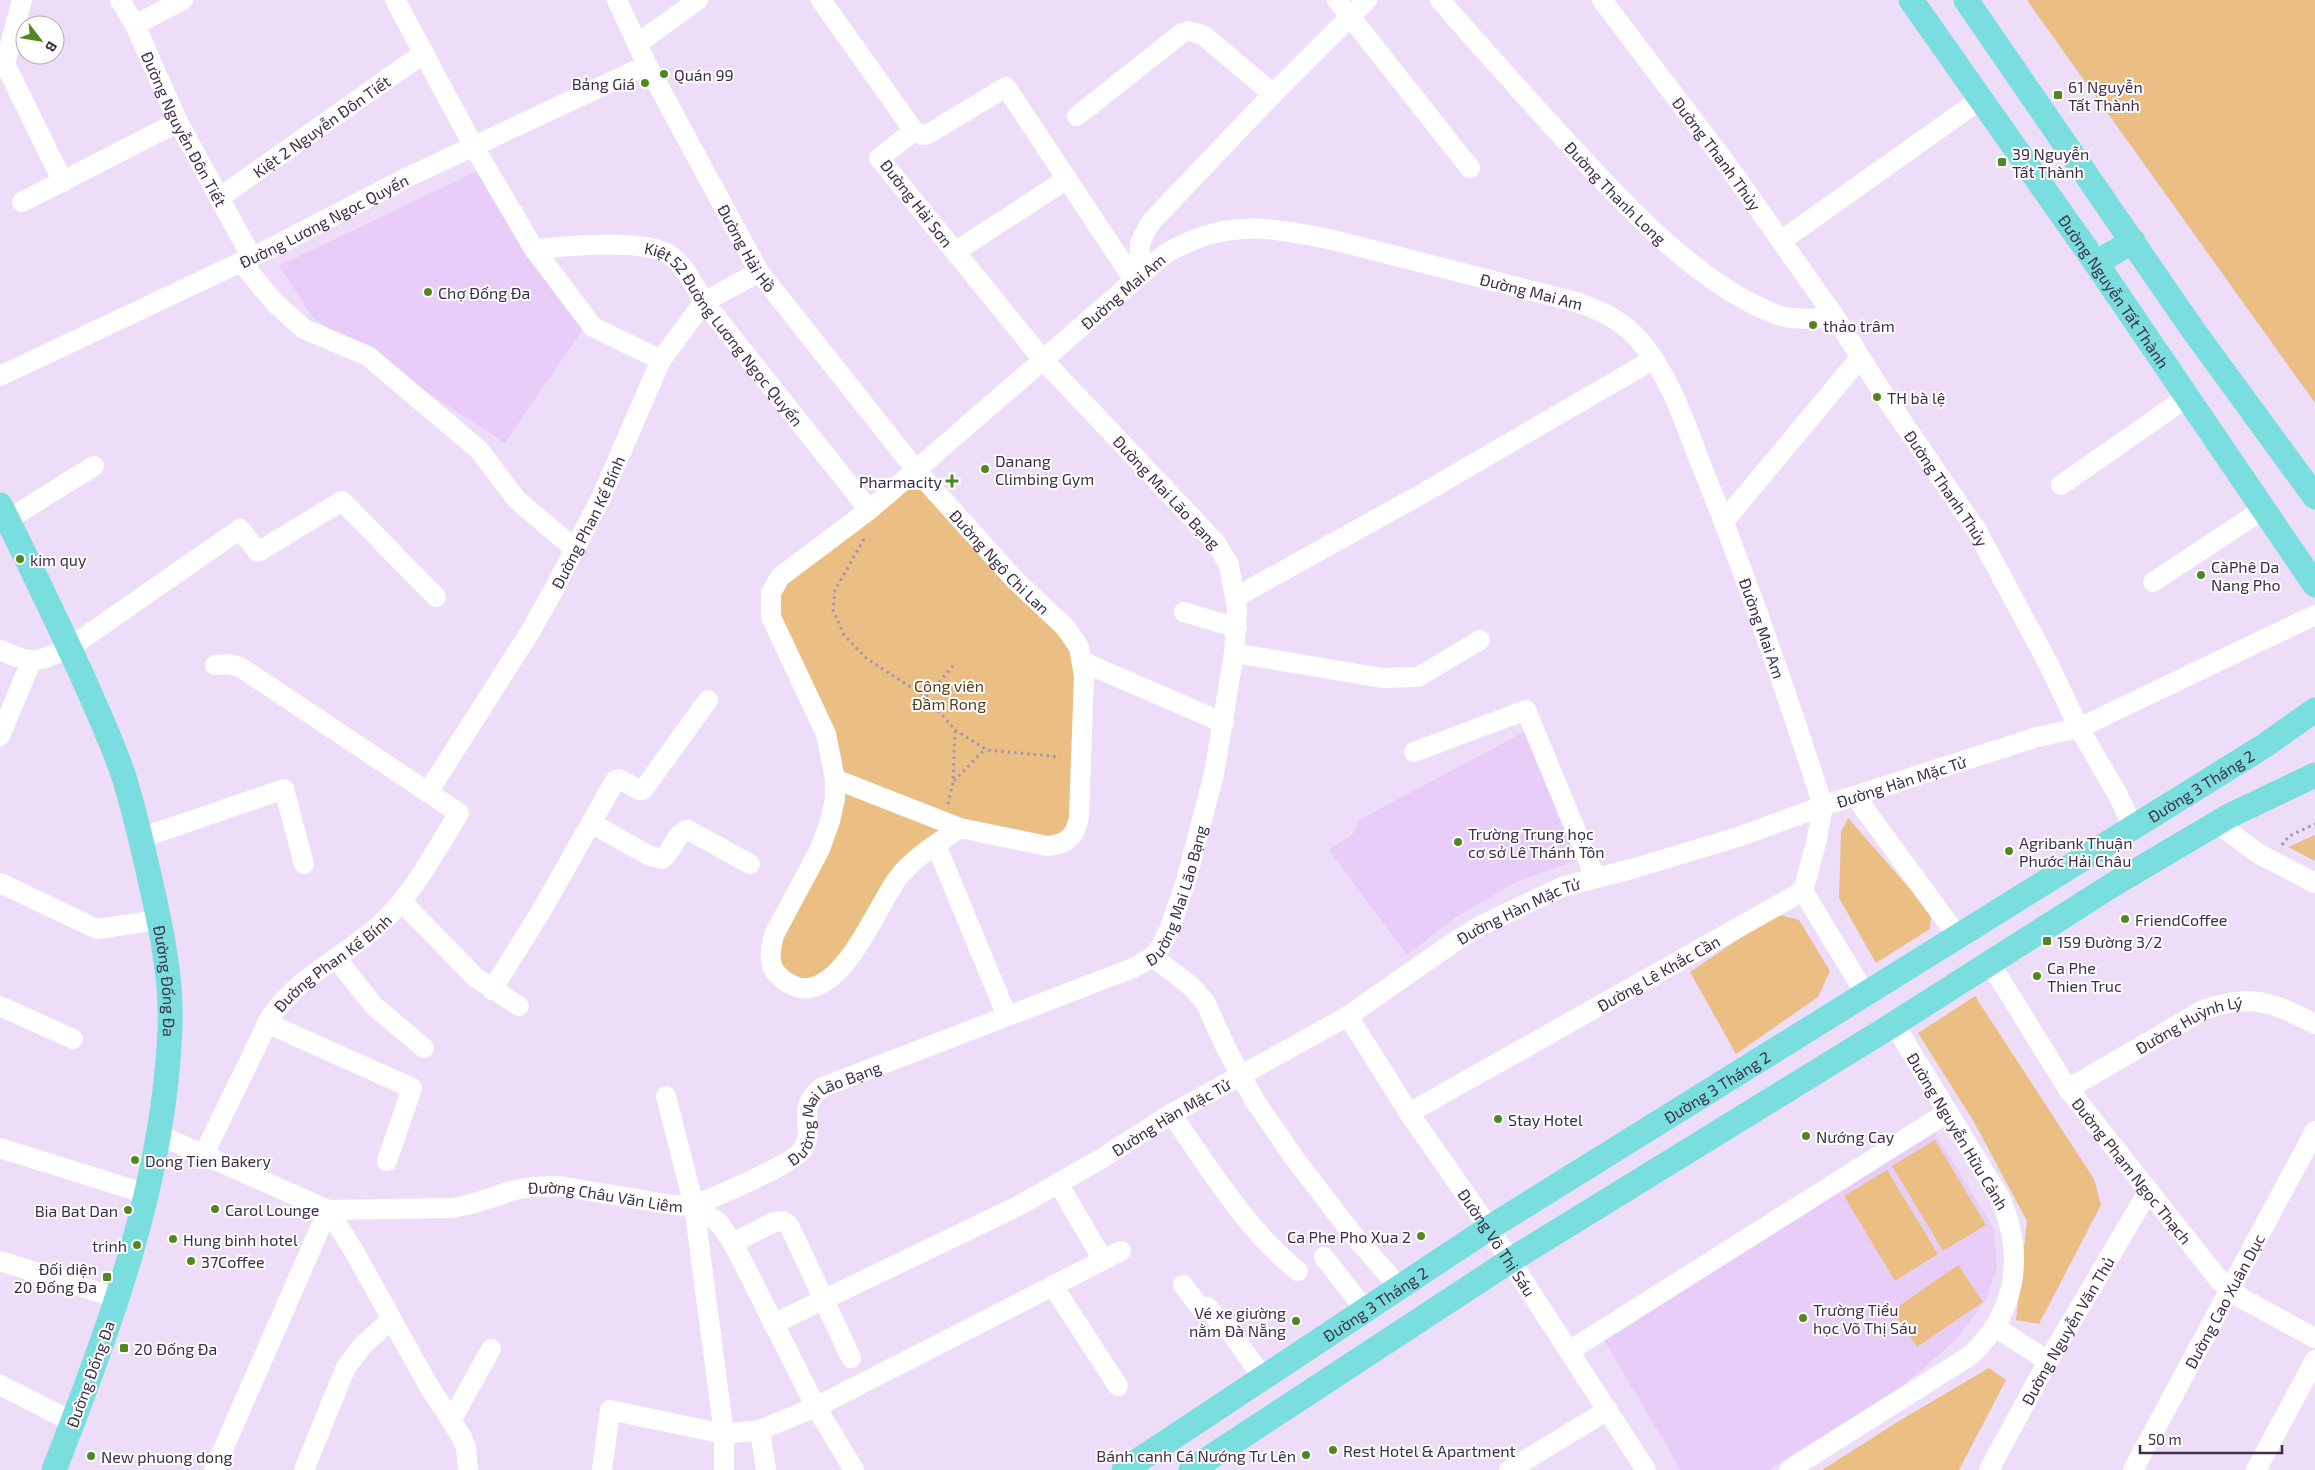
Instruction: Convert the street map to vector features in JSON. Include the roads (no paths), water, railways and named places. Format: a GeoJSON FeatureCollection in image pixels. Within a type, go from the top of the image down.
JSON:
{"type":"FeatureCollection","features":[{"type":"Feature","properties":{"kind":"main road","name":"Đường Nguyễn Tất Thành"},"geometry":{"type":"LineString","coordinates":[[1911,0],[2096,263],[2186,398],[2315,585]]}},
{"type":"Feature","properties":{"kind":"main road"},"geometry":{"type":"LineString","coordinates":[[1966,0],[2133,241],[2192,330],[2315,497]]}},
{"type":"Feature","properties":{"kind":"main road"},"geometry":{"type":"LineString","coordinates":[[2096,263],[2133,241]]}},
{"type":"Feature","properties":{"kind":"main road","name":"Đường Đống Đa"},"geometry":{"type":"LineString","coordinates":[[4,513],[69,648],[115,753],[141,838],[159,920],[168,973],[170,1027],[160,1135],[147,1194],[117,1298],[54,1470]]}},
{"type":"Feature","properties":{"kind":"main road","name":"Đường 3 Tháng 2"},"geometry":{"type":"LineString","coordinates":[[1135,1467],[1263,1378],[1489,1228],[2264,746],[2315,710]]}},
{"type":"Feature","properties":{"kind":"main road"},"geometry":{"type":"LineString","coordinates":[[1192,1470],[1511,1260],[1904,1018],[2114,884],[2217,823],[2315,775]]}},
{"type":"Feature","properties":{"kind":"street"},"geometry":{"type":"LineString","coordinates":[[22,0],[5,64],[63,182]]}},
{"type":"Feature","properties":{"kind":"street","name":"Đường Nguyễn Đôn Tiết"},"geometry":{"type":"LineString","coordinates":[[120,0],[135,25],[178,122],[219,198],[246,259],[274,302],[304,330],[368,356],[479,450],[517,500],[575,549]]}},
{"type":"Feature","properties":{"kind":"street"},"geometry":{"type":"LineString","coordinates":[[135,25],[183,0]]}},
{"type":"Feature","properties":{"kind":"street"},"geometry":{"type":"LineString","coordinates":[[395,0],[474,147],[534,249],[593,327],[661,360]]}},
{"type":"Feature","properties":{"kind":"street","name":"Đường Hải Hồ"},"geometry":{"type":"LineString","coordinates":[[617,0],[647,65],[759,272],[916,470]]}},
{"type":"Feature","properties":{"kind":"street"},"geometry":{"type":"LineString","coordinates":[[637,44],[698,0]]}},
{"type":"Feature","properties":{"kind":"street"},"geometry":{"type":"LineString","coordinates":[[821,0],[914,131],[923,135],[928,134],[1006,87],[1067,179],[1140,274]]}},
{"type":"Feature","properties":{"kind":"street"},"geometry":{"type":"LineString","coordinates":[[1337,0],[1470,168]]}},
{"type":"Feature","properties":{"kind":"street"},"geometry":{"type":"LineString","coordinates":[[1140,274],[1138,251],[1141,240],[1152,221],[1273,94],[1367,0]]}},
{"type":"Feature","properties":{"kind":"street","name":"Đường Thanh Long"},"geometry":{"type":"LineString","coordinates":[[1440,0],[1612,191],[1697,268],[1735,294],[1780,316],[1799,319],[1835,317]]}},
{"type":"Feature","properties":{"kind":"street","name":"Đường Thanh Thủy"},"geometry":{"type":"LineString","coordinates":[[1602,0],[1728,166],[1835,317],[1860,358],[1977,532],[2049,665],[2079,728],[2119,797],[2133,828]]}},
{"type":"Feature","properties":{"kind":"street"},"geometry":{"type":"LineString","coordinates":[[1077,116],[1188,31],[1203,34],[1273,94]]}},
{"type":"Feature","properties":{"kind":"street","name":"Kiệt 2 Nguyễn Đôn Tiết"},"geometry":{"type":"LineString","coordinates":[[219,198],[424,53]]}},
{"type":"Feature","properties":{"kind":"street","name":"Đường Lương Ngọc Quyến"},"geometry":{"type":"LineString","coordinates":[[0,376],[246,259],[408,177],[647,65]]}},
{"type":"Feature","properties":{"kind":"street"},"geometry":{"type":"LineString","coordinates":[[1781,241],[1980,99]]}},
{"type":"Feature","properties":{"kind":"street"},"geometry":{"type":"LineString","coordinates":[[22,202],[178,122]]}},
{"type":"Feature","properties":{"kind":"street","name":"Đường Hải Sơn"},"geometry":{"type":"LineString","coordinates":[[914,131],[878,158],[1044,361]]}},
{"type":"Feature","properties":{"kind":"street"},"geometry":{"type":"LineString","coordinates":[[955,252],[1067,179]]}},
{"type":"Feature","properties":{"kind":"street","name":"Đường Mai Am"},"geometry":{"type":"LineString","coordinates":[[916,470],[1044,361],[1140,274],[1184,242],[1207,233],[1229,229],[1255,228],[1293,232],[1333,240],[1593,308],[1624,325],[1640,340],[1654,359],[1672,393],[1724,521],[1823,806],[1816,843],[1803,890]]}},
{"type":"Feature","properties":{"kind":"street","name":"Kiệt 52 Đường Lương Ngọc Quyến"},"geometry":{"type":"LineString","coordinates":[[534,249],[618,244],[654,249],[669,254],[681,265],[704,302],[869,510]]}},
{"type":"Feature","properties":{"kind":"street","name":"Đường Phan Kế Bính"},"geometry":{"type":"LineString","coordinates":[[428,792],[530,632],[575,549],[601,498],[661,360],[704,302],[759,272]]}},
{"type":"Feature","properties":{"kind":"street"},"geometry":{"type":"LineString","coordinates":[[1724,521],[1860,358]]}},
{"type":"Feature","properties":{"kind":"street"},"geometry":{"type":"LineString","coordinates":[[1236,597],[1420,495],[1654,359]]}},
{"type":"Feature","properties":{"kind":"street","name":"Đường Mai Lão Bạng"},"geometry":{"type":"LineString","coordinates":[[694,1206],[796,1157],[801,1152],[807,1139],[807,1107],[816,1093],[823,1087],[1133,968],[1152,957],[1164,942],[1179,906],[1214,774],[1224,723],[1237,628],[1236,597],[1229,565],[1216,543],[1044,361]]}},
{"type":"Feature","properties":{"kind":"street"},"geometry":{"type":"LineString","coordinates":[[2061,485],[2186,398]]}},
{"type":"Feature","properties":{"kind":"street"},"geometry":{"type":"LineString","coordinates":[[4,513],[94,466]]}},
{"type":"Feature","properties":{"kind":"street"},"geometry":{"type":"LineString","coordinates":[[916,470],[869,510],[780,577],[771,593],[771,617],[826,734],[835,779],[835,799],[830,821],[820,849],[772,941],[771,962],[775,972],[781,979],[805,988],[819,986],[830,979],[845,964],[865,934],[896,880],[908,866],[960,828]]}},
{"type":"Feature","properties":{"kind":"street","name":"Đường Ngô Chi Lan"},"geometry":{"type":"LineString","coordinates":[[835,779],[960,828],[1047,846],[1059,845],[1074,834],[1079,817],[1084,676],[1083,662],[1078,648],[1065,627],[1016,581],[916,470]]}},
{"type":"Feature","properties":{"kind":"street"},"geometry":{"type":"LineString","coordinates":[[0,650],[31,662],[69,648],[240,529],[258,552],[342,501],[436,597]]}},
{"type":"Feature","properties":{"kind":"street"},"geometry":{"type":"LineString","coordinates":[[2154,582],[2264,509]]}},
{"type":"Feature","properties":{"kind":"street"},"geometry":{"type":"LineString","coordinates":[[1184,612],[1237,628]]}},
{"type":"Feature","properties":{"kind":"street","name":"Đường Hàn Mặc Tử"},"geometry":{"type":"LineString","coordinates":[[773,1324],[1016,1207],[1101,1159],[1171,1114],[1348,1016],[1457,940],[1482,925],[1562,887],[1635,868],[1741,836],[1823,806],[2037,737],[2079,728],[2315,614]]}},
{"type":"Feature","properties":{"kind":"street"},"geometry":{"type":"LineString","coordinates":[[1234,653],[1382,678],[1418,677],[1480,640]]}},
{"type":"Feature","properties":{"kind":"street"},"geometry":{"type":"LineString","coordinates":[[0,736],[31,662]]}},
{"type":"Feature","properties":{"kind":"street"},"geometry":{"type":"LineString","coordinates":[[1083,662],[1224,723]]}},
{"type":"Feature","properties":{"kind":"street","name":"Đường Phan Kế Bính"},"geometry":{"type":"LineString","coordinates":[[204,1154],[267,1023],[281,1002],[293,990],[376,928],[402,902],[459,813],[240,667],[229,664],[215,666]]}},
{"type":"Feature","properties":{"kind":"street"},"geometry":{"type":"LineString","coordinates":[[492,990],[540,913],[616,780],[620,779],[640,790],[645,788],[708,700]]}},
{"type":"Feature","properties":{"kind":"street"},"geometry":{"type":"LineString","coordinates":[[1414,752],[1526,710],[1596,878]]}},
{"type":"Feature","properties":{"kind":"street"},"geometry":{"type":"LineString","coordinates":[[141,838],[284,790],[304,864]]}},
{"type":"Feature","properties":{"kind":"street"},"geometry":{"type":"LineString","coordinates":[[1855,796],[1955,939]]}},
{"type":"Feature","properties":{"kind":"street"},"geometry":{"type":"LineString","coordinates":[[2217,823],[2249,848],[2315,883]]}},
{"type":"Feature","properties":{"kind":"street"},"geometry":{"type":"LineString","coordinates":[[591,824],[650,856],[662,859],[682,832],[688,830],[750,864]]}},
{"type":"Feature","properties":{"kind":"street"},"geometry":{"type":"LineString","coordinates":[[936,845],[1007,1016]]}},
{"type":"Feature","properties":{"kind":"street"},"geometry":{"type":"LineString","coordinates":[[0,883],[97,929],[159,920]]}},
{"type":"Feature","properties":{"kind":"street"},"geometry":{"type":"LineString","coordinates":[[1803,890],[1866,995]]}},
{"type":"Feature","properties":{"kind":"street","name":"Đường Lê Khắc Cần"},"geometry":{"type":"LineString","coordinates":[[1409,1113],[1803,890]]}},
{"type":"Feature","properties":{"kind":"street"},"geometry":{"type":"LineString","coordinates":[[402,902],[475,977],[519,1006]]}},
{"type":"Feature","properties":{"kind":"street"},"geometry":{"type":"LineString","coordinates":[[1152,957],[1191,986],[1205,1002],[1254,1101],[1295,1159],[1361,1244],[1399,1287]]}},
{"type":"Feature","properties":{"kind":"street"},"geometry":{"type":"LineString","coordinates":[[336,958],[374,1006],[424,1048]]}},
{"type":"Feature","properties":{"kind":"street","name":"Đường Phạm Ngọc Thạch"},"geometry":{"type":"LineString","coordinates":[[1981,969],[2068,1089],[2220,1281],[2231,1291],[2315,1338]]}},
{"type":"Feature","properties":{"kind":"street","name":"Đường Huỳnh Lý"},"geometry":{"type":"LineString","coordinates":[[2068,1089],[2204,1010],[2221,1004],[2259,1001],[2279,1005],[2315,1024]]}},
{"type":"Feature","properties":{"kind":"street"},"geometry":{"type":"LineString","coordinates":[[0,1006],[73,1039]]}},
{"type":"Feature","properties":{"kind":"street","name":"Đường Võ Thị Sáu"},"geometry":{"type":"LineString","coordinates":[[1348,1016],[1409,1113],[1511,1260],[1646,1470]]}},
{"type":"Feature","properties":{"kind":"street","name":"Đường Nguyễn Hữu Cảnh"},"geometry":{"type":"LineString","coordinates":[[1789,1470],[1971,1355],[1985,1342],[1995,1327],[2003,1313],[2011,1288],[2014,1259],[2008,1216],[2000,1198],[1948,1112],[1904,1018]]}},
{"type":"Feature","properties":{"kind":"street"},"geometry":{"type":"LineString","coordinates":[[267,1023],[412,1088],[387,1162]]}},
{"type":"Feature","properties":{"kind":"street"},"geometry":{"type":"LineString","coordinates":[[666,1096],[694,1206],[724,1434],[724,1470]]}},
{"type":"Feature","properties":{"kind":"street"},"geometry":{"type":"LineString","coordinates":[[1569,1351],[1948,1112]]}},
{"type":"Feature","properties":{"kind":"street"},"geometry":{"type":"LineString","coordinates":[[1171,1114],[1243,1215],[1277,1254],[1298,1271]]}},
{"type":"Feature","properties":{"kind":"street","name":"Đường Cao Xuân Dục"},"geometry":{"type":"LineString","coordinates":[[2134,1470],[2315,1132]]}},
{"type":"Feature","properties":{"kind":"street","name":"Đường Châu Văn Liêm"},"geometry":{"type":"LineString","coordinates":[[160,1135],[328,1210],[452,1208],[472,1204],[515,1190],[547,1186],[694,1206],[719,1223],[733,1242],[816,1407],[854,1470]]}},
{"type":"Feature","properties":{"kind":"street"},"geometry":{"type":"LineString","coordinates":[[0,1148],[147,1194]]}},
{"type":"Feature","properties":{"kind":"street"},"geometry":{"type":"LineString","coordinates":[[1058,1183],[1103,1260]]}},
{"type":"Feature","properties":{"kind":"street","name":"Đường Nguyễn Văn Thủ"},"geometry":{"type":"LineString","coordinates":[[1989,1470],[2048,1361],[2148,1192]]}},
{"type":"Feature","properties":{"kind":"street"},"geometry":{"type":"LineString","coordinates":[[328,1210],[355,1253],[427,1383],[466,1447],[468,1470]]}},
{"type":"Feature","properties":{"kind":"street"},"geometry":{"type":"LineString","coordinates":[[214,1470],[328,1210]]}},
{"type":"Feature","properties":{"kind":"street"},"geometry":{"type":"LineString","coordinates":[[733,1242],[774,1222],[782,1221],[789,1225],[851,1358]]}},
{"type":"Feature","properties":{"kind":"street"},"geometry":{"type":"LineString","coordinates":[[602,1470],[610,1410],[724,1434],[760,1430],[816,1407],[1121,1251]]}},
{"type":"Feature","properties":{"kind":"street"},"geometry":{"type":"LineString","coordinates":[[1324,1257],[1365,1310]]}},
{"type":"Feature","properties":{"kind":"street"},"geometry":{"type":"LineString","coordinates":[[0,1261],[117,1298]]}},
{"type":"Feature","properties":{"kind":"street"},"geometry":{"type":"LineString","coordinates":[[1183,1285],[1203,1311],[1208,1306],[1222,1326],[1225,1324],[1263,1378]]}},
{"type":"Feature","properties":{"kind":"street"},"geometry":{"type":"LineString","coordinates":[[1053,1286],[1118,1386]]}},
{"type":"Feature","properties":{"kind":"street"},"geometry":{"type":"LineString","coordinates":[[304,1470],[346,1367],[364,1344],[391,1320]]}},
{"type":"Feature","properties":{"kind":"street"},"geometry":{"type":"LineString","coordinates":[[1995,1327],[2048,1361]]}},
{"type":"Feature","properties":{"kind":"street"},"geometry":{"type":"LineString","coordinates":[[451,1421],[492,1349]]}},
{"type":"Feature","properties":{"kind":"street"},"geometry":{"type":"LineString","coordinates":[[2256,1470],[2315,1360]]}},
{"type":"Feature","properties":{"kind":"street"},"geometry":{"type":"LineString","coordinates":[[0,1385],[73,1422]]}},
{"type":"Feature","properties":{"kind":"street"},"geometry":{"type":"LineString","coordinates":[[1509,1470],[1608,1410]]}},
{"type":"Feature","properties":{"kind":"street"},"geometry":{"type":"LineString","coordinates":[[760,1430],[766,1470]]}},
{"type":"Feature","properties":{"kind":"place","name":"Quán 99"},"geometry":{"type":"Point","coordinates":[664,74]}},
{"type":"Feature","properties":{"kind":"place","name":"Bảng Giá"},"geometry":{"type":"Point","coordinates":[645,83]}},
{"type":"Feature","properties":{"kind":"place","name":"61 Nguyễn Tất Thành"},"geometry":{"type":"Point","coordinates":[2058,95]}},
{"type":"Feature","properties":{"kind":"place","name":"39 Nguyễn Tất Thành"},"geometry":{"type":"Point","coordinates":[2002,162]}},
{"type":"Feature","properties":{"kind":"place","name":"Chợ Đống Đa"},"geometry":{"type":"Point","coordinates":[428,292]}},
{"type":"Feature","properties":{"kind":"place","name":"thảo trâm"},"geometry":{"type":"Point","coordinates":[1813,325]}},
{"type":"Feature","properties":{"kind":"place","name":"TH bà lệ"},"geometry":{"type":"Point","coordinates":[1877,397]}},
{"type":"Feature","properties":{"kind":"place","name":"Danang Climbing Gym"},"geometry":{"type":"Point","coordinates":[985,469]}},
{"type":"Feature","properties":{"kind":"place","name":"Pharmacity"},"geometry":{"type":"Point","coordinates":[952,481]}},
{"type":"Feature","properties":{"kind":"place","name":"kim quy"},"geometry":{"type":"Point","coordinates":[20,559]}},
{"type":"Feature","properties":{"kind":"place","name":"CàPhê Da Nang Pho"},"geometry":{"type":"Point","coordinates":[2201,575]}},
{"type":"Feature","properties":{"kind":"place","name":"Trường Trung học cơ sở Lê Thánh Tôn"},"geometry":{"type":"Point","coordinates":[1458,842]}},
{"type":"Feature","properties":{"kind":"place","name":"Agribank Thuận Phước Hải Châu"},"geometry":{"type":"Point","coordinates":[2009,851]}},
{"type":"Feature","properties":{"kind":"place","name":"FriendCoffee"},"geometry":{"type":"Point","coordinates":[2125,919]}},
{"type":"Feature","properties":{"kind":"place","name":"159 Đường 3/2"},"geometry":{"type":"Point","coordinates":[2047,941]}},
{"type":"Feature","properties":{"kind":"place","name":"Ca Phe Thien Truc"},"geometry":{"type":"Point","coordinates":[2037,976]}},
{"type":"Feature","properties":{"kind":"place","name":"Stay Hotel"},"geometry":{"type":"Point","coordinates":[1498,1119]}},
{"type":"Feature","properties":{"kind":"place","name":"Nướng Cay"},"geometry":{"type":"Point","coordinates":[1806,1136]}},
{"type":"Feature","properties":{"kind":"place","name":"Dong Tien Bakery"},"geometry":{"type":"Point","coordinates":[135,1160]}},
{"type":"Feature","properties":{"kind":"place","name":"Carol Lounge"},"geometry":{"type":"Point","coordinates":[215,1209]}},
{"type":"Feature","properties":{"kind":"place","name":"Bia Bat Dan"},"geometry":{"type":"Point","coordinates":[128,1210]}},
{"type":"Feature","properties":{"kind":"place","name":"Ca Phe Pho Xua 2"},"geometry":{"type":"Point","coordinates":[1421,1236]}},
{"type":"Feature","properties":{"kind":"place","name":"Hung binh hotel"},"geometry":{"type":"Point","coordinates":[173,1239]}},
{"type":"Feature","properties":{"kind":"place","name":"trinh"},"geometry":{"type":"Point","coordinates":[137,1245]}},
{"type":"Feature","properties":{"kind":"place","name":"37Coffee"},"geometry":{"type":"Point","coordinates":[191,1261]}},
{"type":"Feature","properties":{"kind":"place","name":"Đối diện 20 Đống Đa"},"geometry":{"type":"Point","coordinates":[107,1277]}},
{"type":"Feature","properties":{"kind":"place","name":"Trường Tiểu học Võ Thị Sáu"},"geometry":{"type":"Point","coordinates":[1803,1318]}},
{"type":"Feature","properties":{"kind":"place","name":"Vé xe giường nằm Đà Nẵng"},"geometry":{"type":"Point","coordinates":[1296,1321]}},
{"type":"Feature","properties":{"kind":"place","name":"20 Đống Đa"},"geometry":{"type":"Point","coordinates":[124,1348]}},
{"type":"Feature","properties":{"kind":"place","name":"Rest Hotel & Apartment"},"geometry":{"type":"Point","coordinates":[1333,1450]}},
{"type":"Feature","properties":{"kind":"place","name":"Bánh canh Cá Nướng Tư Lên"},"geometry":{"type":"Point","coordinates":[1306,1455]}},
{"type":"Feature","properties":{"kind":"place","name":"New phuong dong"},"geometry":{"type":"Point","coordinates":[91,1456]}},
{"type":"Feature","properties":{"kind":"park label","name":"Công viên Đầm Rong"},"geometry":{"type":"Point","coordinates":[949,694]}}]}
